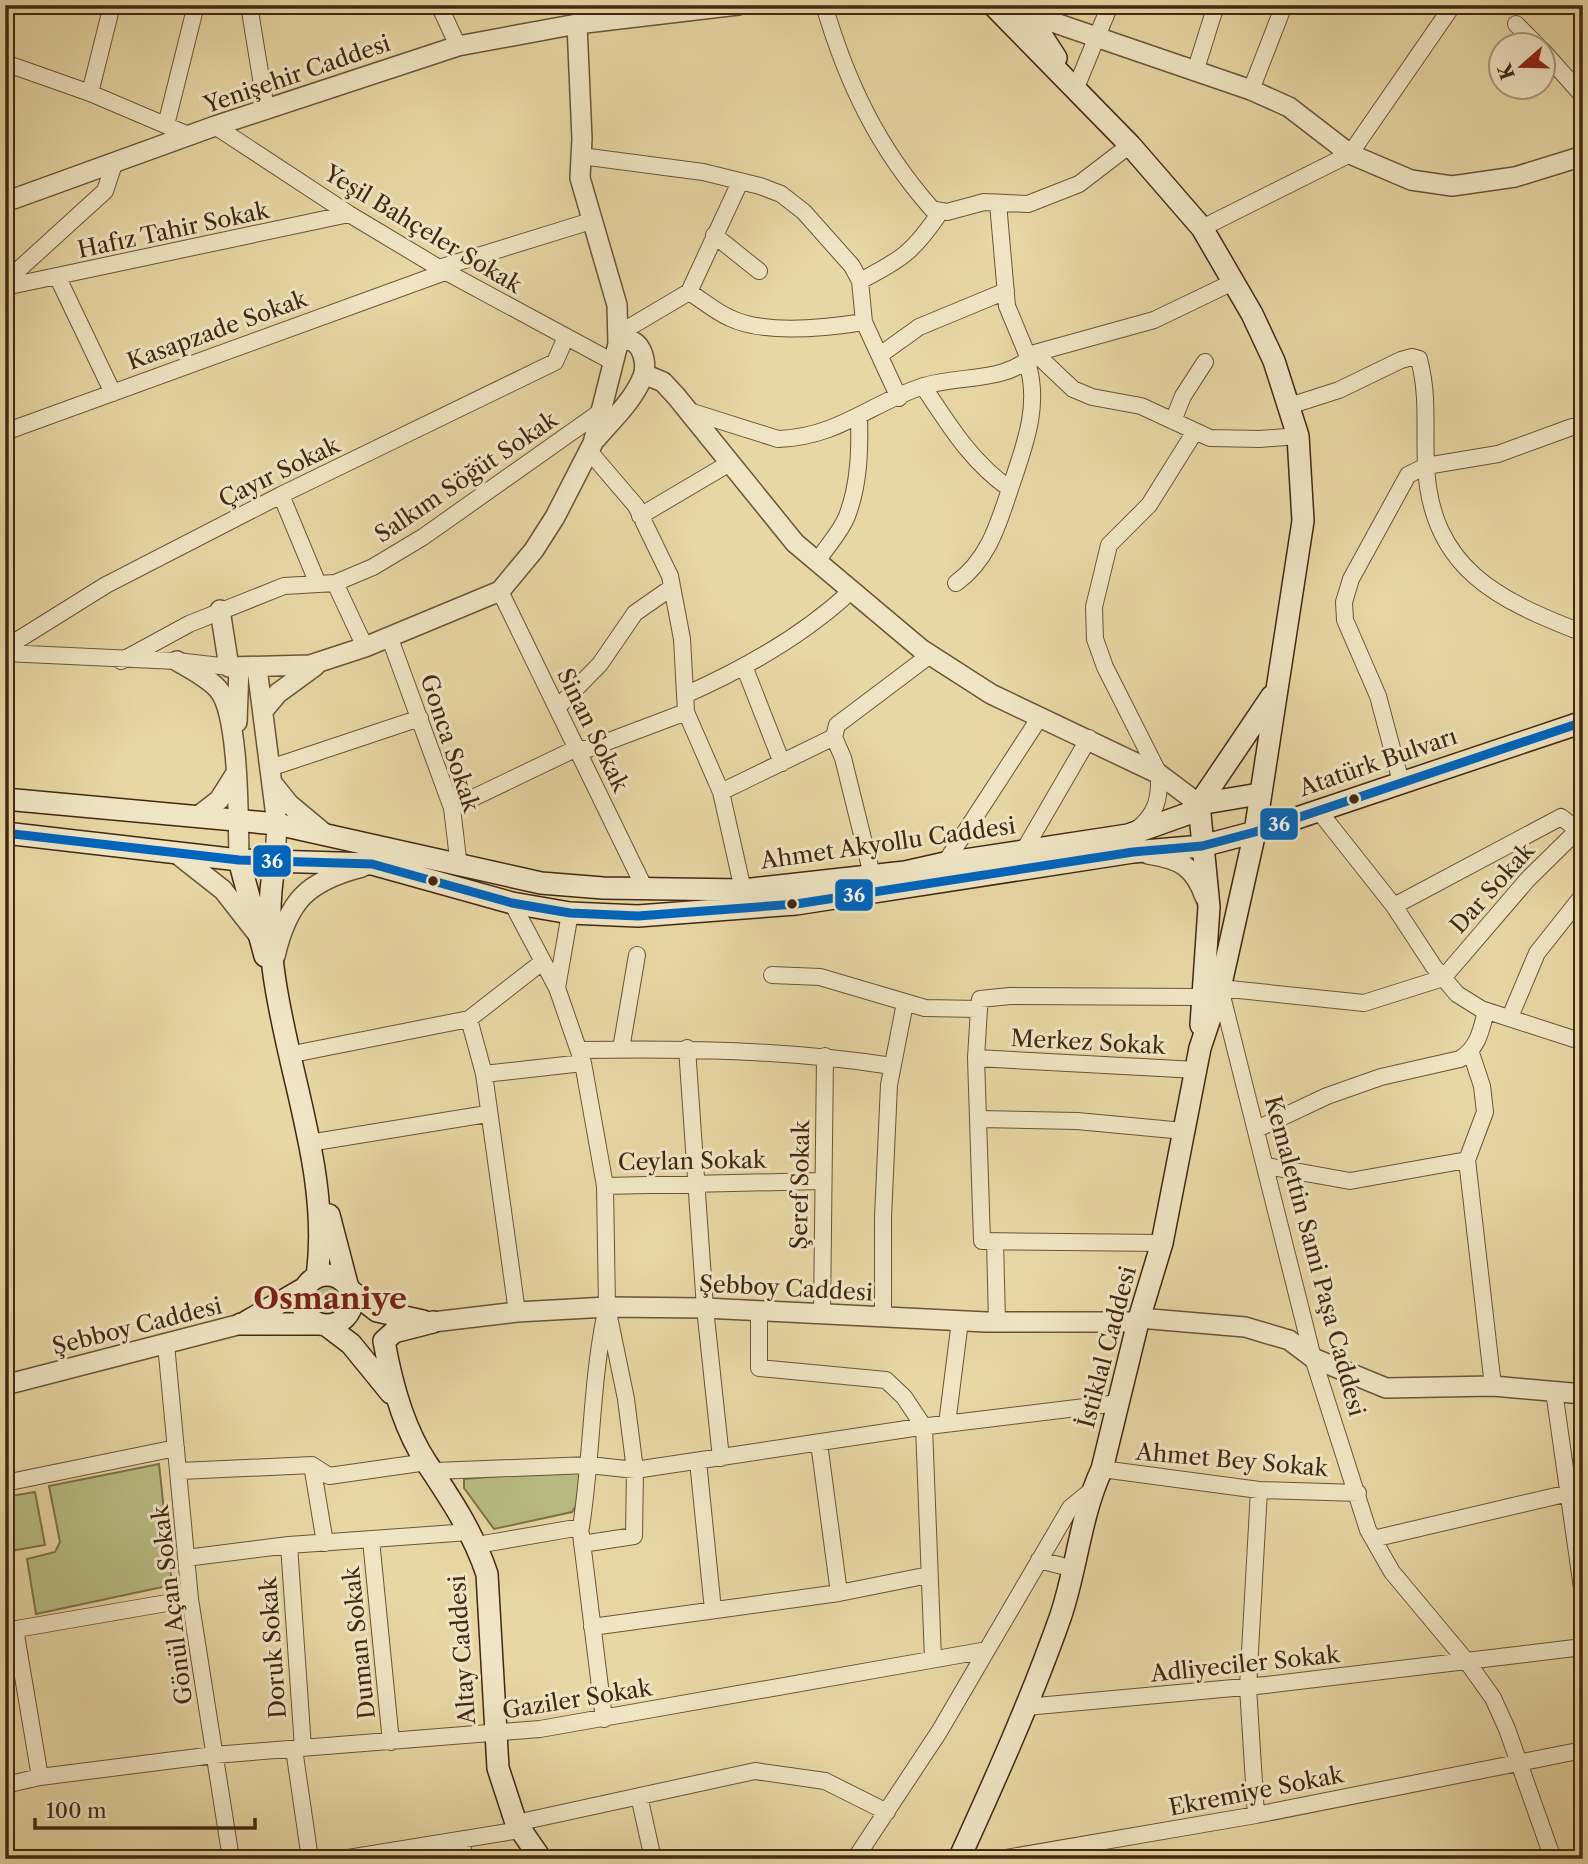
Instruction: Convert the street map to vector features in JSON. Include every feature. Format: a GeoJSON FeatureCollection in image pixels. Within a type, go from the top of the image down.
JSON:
{"type":"FeatureCollection","features":[{"type":"Feature","properties":{"kind":"main road"},"geometry":{"type":"LineString","coordinates":[[993,5],[1075,90]]}},
{"type":"Feature","properties":{"kind":"main road"},"geometry":{"type":"LineString","coordinates":[[1026,9],[1075,90]]}},
{"type":"Feature","properties":{"kind":"main road","name":"İstiklal Caddesi"},"geometry":{"type":"LineString","coordinates":[[959,1858],[1026,1707],[1061,1616],[1074,1570],[1078,1512],[1102,1469],[1138,1320],[1162,1243],[1210,993],[1255,832],[1275,691],[1296,581],[1303,521],[1298,436],[1292,405],[1274,361],[1233,282],[1202,228],[1130,145],[1075,90]]}},
{"type":"Feature","properties":{"kind":"main road"},"geometry":{"type":"LineString","coordinates":[[1131,844],[1187,814],[1199,804],[1275,691]]}},
{"type":"Feature","properties":{"kind":"main road","name":"Atatürk Bulvarı"},"geometry":{"type":"LineString","coordinates":[[1131,844],[1202,846],[1255,832],[1583,722]]}},
{"type":"Feature","properties":{"kind":"main road"},"geometry":{"type":"LineString","coordinates":[[1199,804],[1259,793]]}},
{"type":"Feature","properties":{"kind":"main road","name":"Ahmet Akyollu Caddesi"},"geometry":{"type":"LineString","coordinates":[[5,799],[276,824],[459,867],[541,883],[645,889],[743,890],[872,875],[1024,850],[1131,844]]}},
{"type":"Feature","properties":{"kind":"main road"},"geometry":{"type":"LineString","coordinates":[[1199,804],[1209,907],[1210,993]]}},
{"type":"Feature","properties":{"kind":"main road"},"geometry":{"type":"LineString","coordinates":[[5,833],[176,853]]}},
{"type":"Feature","properties":{"kind":"main road","name":"Ahmet Akyollu Caddesi"},"geometry":{"type":"LineString","coordinates":[[176,853],[239,860],[372,864],[512,903],[570,913],[638,916],[796,904],[1131,844]]}},
{"type":"Feature","properties":{"kind":"main road"},"geometry":{"type":"LineString","coordinates":[[239,860],[284,1029]]}},
{"type":"Feature","properties":{"kind":"main road"},"geometry":{"type":"LineString","coordinates":[[275,861],[270,885],[274,961],[288,1055],[316,1180],[321,1224],[311,1283],[303,1305],[306,1313],[351,1344],[400,1406]]}},
{"type":"Feature","properties":{"kind":"main road"},"geometry":{"type":"LineString","coordinates":[[241,1324],[335,1324],[348,1315],[351,1308],[349,1288],[326,1205],[316,1180]]}},
{"type":"Feature","properties":{"kind":"main road"},"geometry":{"type":"LineString","coordinates":[[241,1324],[311,1283],[333,1276],[377,1311],[386,1330],[384,1341],[389,1370],[400,1406]]}},
{"type":"Feature","properties":{"kind":"main road"},"geometry":{"type":"LineString","coordinates":[[377,1311],[432,1322]]}},
{"type":"Feature","properties":{"kind":"main road"},"geometry":{"type":"LineString","coordinates":[[351,1344],[370,1346],[384,1341],[394,1332],[432,1322]]}},
{"type":"Feature","properties":{"kind":"main road","name":"Altay Caddesi"},"geometry":{"type":"LineString","coordinates":[[400,1406],[473,1538],[487,1574],[494,1735],[498,1768],[518,1826],[541,1859]]}},
{"type":"Feature","properties":{"kind":"street"},"geometry":{"type":"LineString","coordinates":[[90,93],[112,5]]}},
{"type":"Feature","properties":{"kind":"street"},"geometry":{"type":"LineString","coordinates":[[166,125],[196,5]]}},
{"type":"Feature","properties":{"kind":"street"},"geometry":{"type":"LineString","coordinates":[[249,5],[266,109]]}},
{"type":"Feature","properties":{"kind":"street"},"geometry":{"type":"LineString","coordinates":[[439,5],[458,46]]}},
{"type":"Feature","properties":{"kind":"street","name":"Yenişehir Caddesi"},"geometry":{"type":"LineString","coordinates":[[5,202],[215,126],[458,46],[583,18],[738,5]]}},
{"type":"Feature","properties":{"kind":"street"},"geometry":{"type":"LineString","coordinates":[[824,5],[841,63],[868,121],[919,195],[932,209],[941,211],[984,202],[1028,204],[1079,184],[1130,145]]}},
{"type":"Feature","properties":{"kind":"street"},"geometry":{"type":"LineString","coordinates":[[1075,90],[1110,5]]}},
{"type":"Feature","properties":{"kind":"street"},"geometry":{"type":"LineString","coordinates":[[1195,72],[1216,5]]}},
{"type":"Feature","properties":{"kind":"street"},"geometry":{"type":"LineString","coordinates":[[1251,90],[1284,5]]}},
{"type":"Feature","properties":{"kind":"street"},"geometry":{"type":"LineString","coordinates":[[1202,228],[1350,154],[1453,5]]}},
{"type":"Feature","properties":{"kind":"street"},"geometry":{"type":"LineString","coordinates":[[1026,9],[1251,90],[1289,107],[1350,154],[1411,180],[1452,186],[1515,177],[1583,156]]}},
{"type":"Feature","properties":{"kind":"street"},"geometry":{"type":"LineString","coordinates":[[583,18],[580,178],[617,305],[615,352],[591,447],[640,516],[670,576],[682,639],[687,712],[721,792],[743,890]]}},
{"type":"Feature","properties":{"kind":"street"},"geometry":{"type":"LineString","coordinates":[[1516,24],[1524,32]]}},
{"type":"Feature","properties":{"kind":"street"},"geometry":{"type":"LineString","coordinates":[[5,63],[90,93],[191,136]]}},
{"type":"Feature","properties":{"kind":"street"},"geometry":{"type":"LineString","coordinates":[[1556,66],[1583,96]]}},
{"type":"Feature","properties":{"kind":"street","name":"Yeşil Bahçeler Sokak"},"geometry":{"type":"LineString","coordinates":[[215,126],[349,214],[442,270],[566,337],[615,352]]}},
{"type":"Feature","properties":{"kind":"street"},"geometry":{"type":"LineString","coordinates":[[581,156],[703,172],[781,194],[804,212],[852,266],[860,281],[864,322],[899,398]]}},
{"type":"Feature","properties":{"kind":"street"},"geometry":{"type":"LineString","coordinates":[[5,282],[105,191],[114,164]]}},
{"type":"Feature","properties":{"kind":"street"},"geometry":{"type":"LineString","coordinates":[[615,352],[689,292],[740,182]]}},
{"type":"Feature","properties":{"kind":"street"},"geometry":{"type":"LineString","coordinates":[[956,583],[971,572],[987,550],[1028,436],[1032,411],[1030,358],[1007,306],[998,203]]}},
{"type":"Feature","properties":{"kind":"street"},"geometry":{"type":"LineString","coordinates":[[860,281],[896,263],[918,246],[941,211]]}},
{"type":"Feature","properties":{"kind":"street","name":"Hafız Tahir Sokak"},"geometry":{"type":"LineString","coordinates":[[5,287],[58,278],[349,214]]}},
{"type":"Feature","properties":{"kind":"street","name":"Kasapzade Sokak"},"geometry":{"type":"LineString","coordinates":[[5,432],[442,270],[591,221]]}},
{"type":"Feature","properties":{"kind":"street"},"geometry":{"type":"LineString","coordinates":[[714,234],[759,271]]}},
{"type":"Feature","properties":{"kind":"street"},"geometry":{"type":"LineString","coordinates":[[58,278],[113,393]]}},
{"type":"Feature","properties":{"kind":"street"},"geometry":{"type":"LineString","coordinates":[[687,410],[778,439],[821,432],[859,418],[923,386],[996,375],[1030,358],[1154,320],[1233,282]]}},
{"type":"Feature","properties":{"kind":"street"},"geometry":{"type":"LineString","coordinates":[[880,355],[919,327],[1006,291]]}},
{"type":"Feature","properties":{"kind":"street"},"geometry":{"type":"LineString","coordinates":[[689,292],[730,318],[745,323],[810,329],[864,322]]}},
{"type":"Feature","properties":{"kind":"street","name":"Çayır Sokak"},"geometry":{"type":"LineString","coordinates":[[5,651],[106,585],[281,495],[555,362],[566,337]]}},
{"type":"Feature","properties":{"kind":"street"},"geometry":{"type":"LineString","coordinates":[[5,651],[121,661],[177,661],[242,668],[310,665],[365,646],[500,591],[534,550],[555,517],[591,447],[641,380],[644,354],[632,341],[623,340],[615,352],[621,380],[641,380],[663,383],[795,543],[851,591],[930,655],[991,694],[1089,738],[1159,775],[1199,804]]}},
{"type":"Feature","properties":{"kind":"street"},"geometry":{"type":"LineString","coordinates":[[1292,405],[1339,390],[1412,357],[1419,359],[1428,419],[1426,466],[1432,506],[1449,550],[1496,595],[1536,615],[1583,633]]}},
{"type":"Feature","properties":{"kind":"street"},"geometry":{"type":"LineString","coordinates":[[1030,358],[1073,389],[1092,397],[1141,406],[1194,433],[1210,438],[1298,436]]}},
{"type":"Feature","properties":{"kind":"street"},"geometry":{"type":"LineString","coordinates":[[1173,421],[1183,396],[1205,362]]}},
{"type":"Feature","properties":{"kind":"street"},"geometry":{"type":"LineString","coordinates":[[923,386],[963,448],[989,474],[1010,489]]}},
{"type":"Feature","properties":{"kind":"street","name":"Salkım Söğüt Sokak"},"geometry":{"type":"LineString","coordinates":[[121,661],[220,610],[284,586],[335,583],[373,567],[423,537],[600,412]]}},
{"type":"Feature","properties":{"kind":"street"},"geometry":{"type":"LineString","coordinates":[[817,562],[846,518],[859,463],[859,418]]}},
{"type":"Feature","properties":{"kind":"street"},"geometry":{"type":"LineString","coordinates":[[1401,782],[1378,696],[1345,620],[1343,602],[1369,542],[1408,475],[1426,466],[1498,454],[1577,427]]}},
{"type":"Feature","properties":{"kind":"street"},"geometry":{"type":"LineString","coordinates":[[1194,433],[1149,505],[1109,545],[1094,607],[1095,639],[1105,667],[1159,775],[1160,794],[1155,809],[1131,844],[1185,863],[1198,877],[1209,907]]}},
{"type":"Feature","properties":{"kind":"street"},"geometry":{"type":"LineString","coordinates":[[640,516],[728,464]]}},
{"type":"Feature","properties":{"kind":"street"},"geometry":{"type":"LineString","coordinates":[[281,495],[318,584]]}},
{"type":"Feature","properties":{"kind":"street"},"geometry":{"type":"LineString","coordinates":[[335,583],[365,646]]}},
{"type":"Feature","properties":{"kind":"street"},"geometry":{"type":"LineString","coordinates":[[557,708],[600,664],[635,613],[671,588]]}},
{"type":"Feature","properties":{"kind":"street","name":"Sinan Sokak"},"geometry":{"type":"LineString","coordinates":[[500,591],[645,889]]}},
{"type":"Feature","properties":{"kind":"street"},"geometry":{"type":"LineString","coordinates":[[685,695],[744,666],[820,620],[851,591]]}},
{"type":"Feature","properties":{"kind":"street"},"geometry":{"type":"LineString","coordinates":[[220,610],[242,668],[263,711],[276,824],[275,861]]}},
{"type":"Feature","properties":{"kind":"street","name":"Gonca Sokak"},"geometry":{"type":"LineString","coordinates":[[389,636],[452,808],[459,867]]}},
{"type":"Feature","properties":{"kind":"street"},"geometry":{"type":"LineString","coordinates":[[872,875],[843,758],[834,737],[837,726],[930,655]]}},
{"type":"Feature","properties":{"kind":"street"},"geometry":{"type":"LineString","coordinates":[[263,711],[278,693],[326,660]]}},
{"type":"Feature","properties":{"kind":"street"},"geometry":{"type":"LineString","coordinates":[[177,661],[219,690],[227,704],[236,776],[219,800],[197,817]]}},
{"type":"Feature","properties":{"kind":"street"},"geometry":{"type":"LineString","coordinates":[[744,666],[782,763]]}},
{"type":"Feature","properties":{"kind":"street"},"geometry":{"type":"LineString","coordinates":[[239,860],[236,776],[242,668]]}},
{"type":"Feature","properties":{"kind":"street"},"geometry":{"type":"LineString","coordinates":[[452,808],[575,749],[588,749],[687,712]]}},
{"type":"Feature","properties":{"kind":"street"},"geometry":{"type":"LineString","coordinates":[[945,863],[1040,717]]}},
{"type":"Feature","properties":{"kind":"street"},"geometry":{"type":"LineString","coordinates":[[271,775],[420,718]]}},
{"type":"Feature","properties":{"kind":"street"},"geometry":{"type":"LineString","coordinates":[[721,792],[834,737]]}},
{"type":"Feature","properties":{"kind":"street"},"geometry":{"type":"LineString","coordinates":[[1024,850],[1089,738]]}},
{"type":"Feature","properties":{"kind":"street"},"geometry":{"type":"LineString","coordinates":[[271,775],[289,804],[325,834]]}},
{"type":"Feature","properties":{"kind":"street"},"geometry":{"type":"LineString","coordinates":[[1318,810],[1394,906],[1457,994],[1486,1011],[1583,1042]]}},
{"type":"Feature","properties":{"kind":"street"},"geometry":{"type":"LineString","coordinates":[[1394,906],[1561,817],[1581,830]]}},
{"type":"Feature","properties":{"kind":"street","name":"Dar Sokak"},"geometry":{"type":"LineString","coordinates":[[1443,978],[1528,879],[1581,830]]}},
{"type":"Feature","properties":{"kind":"street"},"geometry":{"type":"LineString","coordinates":[[176,853],[223,890],[260,937]]}},
{"type":"Feature","properties":{"kind":"street"},"geometry":{"type":"LineString","coordinates":[[274,961],[281,932],[313,884],[331,875],[372,864]]}},
{"type":"Feature","properties":{"kind":"street"},"geometry":{"type":"LineString","coordinates":[[1510,1017],[1537,953],[1583,895]]}},
{"type":"Feature","properties":{"kind":"street"},"geometry":{"type":"LineString","coordinates":[[512,903],[541,963],[557,988],[581,1056],[605,1186],[607,1307],[626,1399],[635,1470],[634,1536],[583,1544]]}},
{"type":"Feature","properties":{"kind":"street"},"geometry":{"type":"LineString","coordinates":[[557,988],[570,913]]}},
{"type":"Feature","properties":{"kind":"street"},"geometry":{"type":"LineString","coordinates":[[621,1049],[637,955]]}},
{"type":"Feature","properties":{"kind":"street"},"geometry":{"type":"LineString","coordinates":[[288,1055],[469,1019],[541,963]]}},
{"type":"Feature","properties":{"kind":"street"},"geometry":{"type":"LineString","coordinates":[[772,975],[820,977],[925,1008],[979,1009]]}},
{"type":"Feature","properties":{"kind":"street"},"geometry":{"type":"LineString","coordinates":[[1162,1243],[982,1241],[976,1058],[979,999],[1010,996],[1210,993],[1364,1003],[1443,978]]}},
{"type":"Feature","properties":{"kind":"street","name":"Kemalettin Sami Paşa Caddesi"},"geometry":{"type":"LineString","coordinates":[[1210,993],[1258,1129],[1313,1358],[1373,1539],[1392,1572],[1468,1663],[1493,1698],[1553,1859]]}},
{"type":"Feature","properties":{"kind":"street"},"geometry":{"type":"LineString","coordinates":[[883,1318],[883,1217],[889,1085],[905,1003]]}},
{"type":"Feature","properties":{"kind":"street"},"geometry":{"type":"LineString","coordinates":[[1258,1129],[1327,1096],[1381,1077],[1460,1059],[1471,1052],[1478,1040],[1486,1011]]}},
{"type":"Feature","properties":{"kind":"street"},"geometry":{"type":"LineString","coordinates":[[469,1019],[484,1074],[487,1114],[517,1312]]}},
{"type":"Feature","properties":{"kind":"street"},"geometry":{"type":"LineString","coordinates":[[687,1048],[705,1308],[721,1458]]}},
{"type":"Feature","properties":{"kind":"street"},"geometry":{"type":"LineString","coordinates":[[484,1074],[621,1049],[687,1048],[825,1056],[892,1066]]}},
{"type":"Feature","properties":{"kind":"street"},"geometry":{"type":"LineString","coordinates":[[1471,1052],[1482,1086],[1485,1112],[1467,1160],[1493,1386]]}},
{"type":"Feature","properties":{"kind":"street","name":"Şeref Sokak"},"geometry":{"type":"LineString","coordinates":[[822,1314],[825,1056]]}},
{"type":"Feature","properties":{"kind":"street","name":"Merkez Sokak"},"geometry":{"type":"LineString","coordinates":[[976,1058],[1197,1070]]}},
{"type":"Feature","properties":{"kind":"street"},"geometry":{"type":"LineString","coordinates":[[309,1143],[487,1114]]}},
{"type":"Feature","properties":{"kind":"street"},"geometry":{"type":"LineString","coordinates":[[978,1119],[1077,1121],[1184,1131]]}},
{"type":"Feature","properties":{"kind":"street"},"geometry":{"type":"LineString","coordinates":[[1267,1166],[1350,1181],[1467,1160]]}},
{"type":"Feature","properties":{"kind":"street","name":"Ceylan Sokak"},"geometry":{"type":"LineString","coordinates":[[605,1186],[822,1181]]}},
{"type":"Feature","properties":{"kind":"street"},"geometry":{"type":"LineString","coordinates":[[995,1241],[997,1322]]}},
{"type":"Feature","properties":{"kind":"street"},"geometry":{"type":"LineString","coordinates":[[604,1719],[580,1527],[589,1465],[599,1348],[607,1307]]}},
{"type":"Feature","properties":{"kind":"street","name":"Şebboy Caddesi"},"geometry":{"type":"LineString","coordinates":[[432,1322],[517,1312],[607,1307],[705,1308],[997,1322],[1138,1320],[1245,1327],[1289,1340],[1313,1358],[1385,1388],[1493,1386],[1583,1394]]}},
{"type":"Feature","properties":{"kind":"street"},"geometry":{"type":"LineString","coordinates":[[760,1311],[759,1368],[886,1380],[904,1397],[924,1427],[933,1659]]}},
{"type":"Feature","properties":{"kind":"street"},"geometry":{"type":"LineString","coordinates":[[947,1424],[960,1321]]}},
{"type":"Feature","properties":{"kind":"street","name":"Şebboy Caddesi"},"geometry":{"type":"LineString","coordinates":[[5,1385],[241,1324]]}},
{"type":"Feature","properties":{"kind":"street","name":"Gönül Açan Sokak"},"geometry":{"type":"LineString","coordinates":[[166,1344],[190,1599],[231,1859]]}},
{"type":"Feature","properties":{"kind":"street"},"geometry":{"type":"LineString","coordinates":[[1554,1391],[1583,1595]]}},
{"type":"Feature","properties":{"kind":"street"},"geometry":{"type":"LineString","coordinates":[[180,1471],[312,1465],[329,1476],[431,1466],[589,1465],[635,1470],[924,1427],[1118,1403]]}},
{"type":"Feature","properties":{"kind":"street"},"geometry":{"type":"LineString","coordinates":[[819,1443],[839,1593]]}},
{"type":"Feature","properties":{"kind":"street"},"geometry":{"type":"LineString","coordinates":[[5,1483],[176,1448]]}},
{"type":"Feature","properties":{"kind":"street"},"geometry":{"type":"LineString","coordinates":[[698,1461],[713,1610]]}},
{"type":"Feature","properties":{"kind":"street"},"geometry":{"type":"LineString","coordinates":[[312,1465],[325,1542]]}},
{"type":"Feature","properties":{"kind":"street","name":"Ahmet Bey Sokak"},"geometry":{"type":"LineString","coordinates":[[1102,1469],[1259,1490],[1358,1493]]}},
{"type":"Feature","properties":{"kind":"street"},"geometry":{"type":"LineString","coordinates":[[1256,1815],[1248,1687],[1259,1490]]}},
{"type":"Feature","properties":{"kind":"street"},"geometry":{"type":"LineString","coordinates":[[1373,1539],[1569,1493]]}},
{"type":"Feature","properties":{"kind":"street"},"geometry":{"type":"LineString","coordinates":[[855,1859],[887,1812],[1040,1560],[1078,1512]]}},
{"type":"Feature","properties":{"kind":"street"},"geometry":{"type":"LineString","coordinates":[[186,1558],[325,1542],[473,1538],[580,1527]]}},
{"type":"Feature","properties":{"kind":"street","name":"Duman Sokak"},"geometry":{"type":"LineString","coordinates":[[371,1540],[391,1742]]}},
{"type":"Feature","properties":{"kind":"street","name":"Doruk Sokak"},"geometry":{"type":"LineString","coordinates":[[289,1545],[299,1748],[310,1859]]}},
{"type":"Feature","properties":{"kind":"street"},"geometry":{"type":"LineString","coordinates":[[1040,1560],[1074,1570]]}},
{"type":"Feature","properties":{"kind":"street"},"geometry":{"type":"LineString","coordinates":[[592,1627],[839,1593],[929,1575]]}},
{"type":"Feature","properties":{"kind":"street"},"geometry":{"type":"LineString","coordinates":[[40,1777],[10,1630],[190,1599]]}},
{"type":"Feature","properties":{"kind":"street","name":"Adliyeciler Sokak"},"geometry":{"type":"LineString","coordinates":[[1026,1707],[1248,1687],[1468,1663],[1583,1647]]}},
{"type":"Feature","properties":{"kind":"street","name":"Gaziler Sokak"},"geometry":{"type":"LineString","coordinates":[[5,1785],[40,1777],[214,1755],[494,1735],[604,1719],[987,1650]]}},
{"type":"Feature","properties":{"kind":"street","name":"Ekremiye Sokak"},"geometry":{"type":"LineString","coordinates":[[1000,1859],[1256,1815],[1583,1750]]}},
{"type":"Feature","properties":{"kind":"street"},"geometry":{"type":"LineString","coordinates":[[348,1858],[460,1840],[755,1771],[825,1781],[887,1812]]}},
{"type":"Feature","properties":{"kind":"street"},"geometry":{"type":"LineString","coordinates":[[639,1796],[653,1859]]}},
{"type":"Feature","properties":{"kind":"street"},"geometry":{"type":"LineString","coordinates":[[460,1840],[466,1859]]}},
{"type":"Feature","properties":{"kind":"street"},"geometry":{"type":"LineString","coordinates":[[959,1858],[991,1859]]}},
{"type":"Feature","properties":{"kind":"green space"},"geometry":{"type":"Polygon","coordinates":[[[327,1284],[339,1289],[344,1301],[339,1313],[327,1318],[315,1313],[310,1301],[315,1289],[327,1284]]]}},
{"type":"Feature","properties":{"kind":"green space"},"geometry":{"type":"Polygon","coordinates":[[[159,1464],[172,1585],[36,1614],[27,1559],[55,1552],[60,1542],[49,1486],[159,1464]]]}},
{"type":"Feature","properties":{"kind":"green space"},"geometry":{"type":"Polygon","coordinates":[[[582,1469],[579,1501],[572,1512],[494,1529],[464,1488],[464,1479],[582,1469]]]}},
{"type":"Feature","properties":{"kind":"green space"},"geometry":{"type":"Polygon","coordinates":[[[35,1492],[45,1545],[5,1552],[5,1497],[35,1492]]]}},
{"type":"Feature","properties":{"kind":"transit line","name":"36"},"geometry":{"type":"LineString","coordinates":[[5,833],[239,860],[372,864],[512,903],[570,913],[638,916],[796,904],[1133,852],[1202,846],[1255,832],[1583,722]]}},
{"type":"Feature","properties":{"kind":"district","name":"Osmaniye"},"geometry":{"type":"Point","coordinates":[330,1298]}}]}
